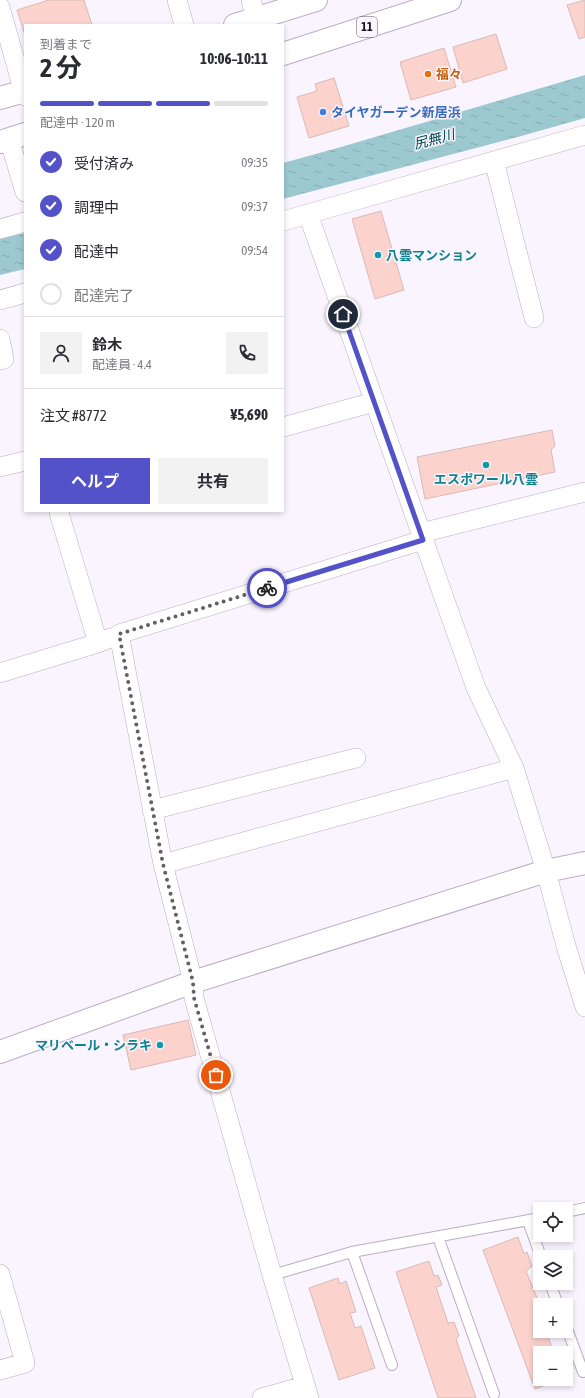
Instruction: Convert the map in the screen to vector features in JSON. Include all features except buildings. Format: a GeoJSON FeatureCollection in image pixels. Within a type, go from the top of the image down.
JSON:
{"type":"FeatureCollection","features":[{"type":"Feature","properties":{"kind":"street"},"geometry":{"type":"LineString","coordinates":[[177,0],[184,24]]}},
{"type":"Feature","properties":{"kind":"street"},"geometry":{"type":"LineString","coordinates":[[236,24],[254,9],[316,0]]}},
{"type":"Feature","properties":{"kind":"street","name":"11"},"geometry":{"type":"LineString","coordinates":[[284,54],[450,0]]}},
{"type":"Feature","properties":{"kind":"street"},"geometry":{"type":"LineString","coordinates":[[0,8],[24,89]]}},
{"type":"Feature","properties":{"kind":"street"},"geometry":{"type":"LineString","coordinates":[[0,98],[24,92]]}},
{"type":"Feature","properties":{"kind":"street"},"geometry":{"type":"LineString","coordinates":[[284,221],[585,135]]}},
{"type":"Feature","properties":{"kind":"street"},"geometry":{"type":"LineString","coordinates":[[11,138],[24,188]]}},
{"type":"Feature","properties":{"kind":"street"},"geometry":{"type":"LineString","coordinates":[[494,161],[534,318]]}},
{"type":"Feature","properties":{"kind":"street"},"geometry":{"type":"LineString","coordinates":[[308,214],[476,688],[514,768],[546,871],[566,946],[585,1007]]}},
{"type":"Feature","properties":{"kind":"street"},"geometry":{"type":"LineString","coordinates":[[0,230],[24,222]]}},
{"type":"Feature","properties":{"kind":"street"},"geometry":{"type":"LineString","coordinates":[[0,300],[24,293]]}},
{"type":"Feature","properties":{"kind":"street"},"geometry":{"type":"LineString","coordinates":[[0,339],[4,359],[0,360]]}},
{"type":"Feature","properties":{"kind":"street"},"geometry":{"type":"LineString","coordinates":[[284,427],[374,402]]}},
{"type":"Feature","properties":{"kind":"street"},"geometry":{"type":"LineString","coordinates":[[0,466],[24,461]]}},
{"type":"Feature","properties":{"kind":"street"},"geometry":{"type":"LineString","coordinates":[[0,673],[98,643],[119,634],[422,537],[585,492]]}},
{"type":"Feature","properties":{"kind":"street"},"geometry":{"type":"LineString","coordinates":[[60,512],[98,643]]}},
{"type":"Feature","properties":{"kind":"street"},"geometry":{"type":"LineString","coordinates":[[119,634],[163,864],[193,982],[194,998],[272,1275],[307,1392],[262,1398]]}},
{"type":"Feature","properties":{"kind":"street"},"geometry":{"type":"LineString","coordinates":[[152,810],[356,758]]}},
{"type":"Feature","properties":{"kind":"street"},"geometry":{"type":"LineString","coordinates":[[163,864],[514,768]]}},
{"type":"Feature","properties":{"kind":"street"},"geometry":{"type":"LineString","coordinates":[[0,1052],[193,982],[546,871],[585,863]]}},
{"type":"Feature","properties":{"kind":"street"},"geometry":{"type":"LineString","coordinates":[[0,1274],[25,1363],[0,1370]]}},
{"type":"Feature","properties":{"kind":"lane"},"geometry":{"type":"LineString","coordinates":[[573,1211],[585,1208]]}},
{"type":"Feature","properties":{"kind":"lane"},"geometry":{"type":"LineString","coordinates":[[272,1275],[352,1252],[533,1220]]}},
{"type":"Feature","properties":{"kind":"lane"},"geometry":{"type":"LineString","coordinates":[[528,1221],[538,1250]]}},
{"type":"Feature","properties":{"kind":"lane"},"geometry":{"type":"LineString","coordinates":[[438,1237],[494,1394]]}},
{"type":"Feature","properties":{"kind":"lane"},"geometry":{"type":"LineString","coordinates":[[352,1252],[392,1365]]}},
{"type":"Feature","properties":{"kind":"lane"},"geometry":{"type":"LineString","coordinates":[[570,1338],[583,1372]]}},
{"type":"Feature","properties":{"kind":"water","name":"尻無川"},"geometry":{"type":"Polygon","coordinates":[[[585,75],[585,118],[284,199],[284,163],[585,75]]]}},
{"type":"Feature","properties":{"kind":"water"},"geometry":{"type":"Polygon","coordinates":[[[24,233],[24,269],[0,275],[0,239],[24,233]]]}},
{"type":"Feature","properties":{"kind":"way so far"},"geometry":{"type":"LineString","coordinates":[[216,1075],[194,998],[193,982],[163,864],[119,634],[267,588]]}},
{"type":"Feature","properties":{"kind":"place","name":"福々"},"geometry":{"type":"Point","coordinates":[428,74]}},
{"type":"Feature","properties":{"kind":"place","name":"タイヤガーデン新居浜"},"geometry":{"type":"Point","coordinates":[323,112]}},
{"type":"Feature","properties":{"kind":"place","name":"八雲マンション"},"geometry":{"type":"Point","coordinates":[378,255]}},
{"type":"Feature","properties":{"kind":"place","name":"エスポワール八雲"},"geometry":{"type":"Point","coordinates":[486,465]}},
{"type":"Feature","properties":{"kind":"place","name":"マリベール・シラキ"},"geometry":{"type":"Point","coordinates":[160,1045]}},
{"type":"Feature","properties":{"kind":"route"},"geometry":{"type":"LineString","coordinates":[[267,588],[423,540],[343,314]]}}]}
